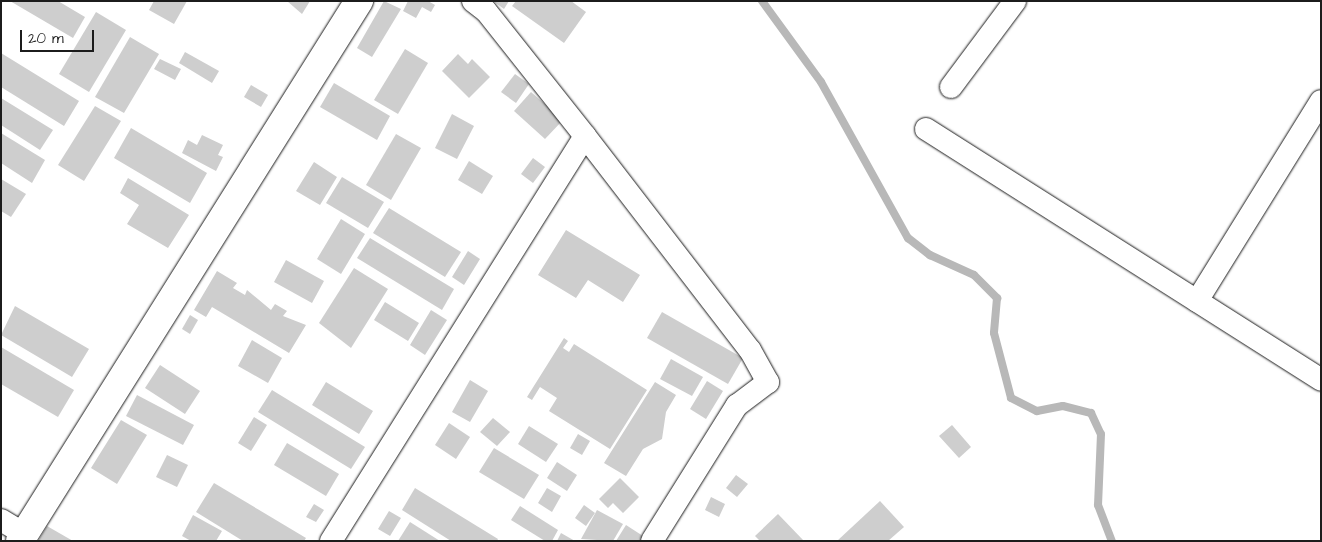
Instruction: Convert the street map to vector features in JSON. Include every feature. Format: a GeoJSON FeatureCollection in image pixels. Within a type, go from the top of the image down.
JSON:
{"type":"FeatureCollection","features":[{"type":"Feature","properties":{"kind":"street"},"geometry":{"type":"LineString","coordinates":[[15,532],[359,1]]}},
{"type":"Feature","properties":{"kind":"street"},"geometry":{"type":"LineString","coordinates":[[473,1],[486,12],[585,136],[750,350],[768,382],[737,405],[652,541]]}},
{"type":"Feature","properties":{"kind":"street"},"geometry":{"type":"LineString","coordinates":[[951,87],[1015,1]]}},
{"type":"Feature","properties":{"kind":"street"},"geometry":{"type":"LineString","coordinates":[[1196,301],[1321,101]]}},
{"type":"Feature","properties":{"kind":"street"},"geometry":{"type":"LineString","coordinates":[[926,129],[1321,380]]}},
{"type":"Feature","properties":{"kind":"street"},"geometry":{"type":"LineString","coordinates":[[331,541],[585,136]]}},
{"type":"Feature","properties":{"kind":"building"},"geometry":{"type":"Polygon","coordinates":[[[10,1],[58,1],[85,17],[73,38],[10,1]]]}},
{"type":"Feature","properties":{"kind":"building"},"geometry":{"type":"Polygon","coordinates":[[[154,1],[187,1],[174,24],[149,10],[154,1]]]}},
{"type":"Feature","properties":{"kind":"building"},"geometry":{"type":"Polygon","coordinates":[[[287,1],[310,1],[302,14],[287,1]]]}},
{"type":"Feature","properties":{"kind":"building"},"geometry":{"type":"Polygon","coordinates":[[[384,1],[401,9],[372,57],[357,48],[384,1]]]}},
{"type":"Feature","properties":{"kind":"building"},"geometry":{"type":"Polygon","coordinates":[[[408,1],[428,1],[435,5],[431,12],[422,7],[416,18],[403,11],[408,1]]]}},
{"type":"Feature","properties":{"kind":"building"},"geometry":{"type":"Polygon","coordinates":[[[493,1],[509,1],[504,9],[493,1]]]}},
{"type":"Feature","properties":{"kind":"building"},"geometry":{"type":"Polygon","coordinates":[[[516,1],[571,1],[586,12],[564,43],[512,6],[516,1]]]}},
{"type":"Feature","properties":{"kind":"building"},"geometry":{"type":"Polygon","coordinates":[[[96,12],[126,30],[89,92],[59,74],[96,12]]]}},
{"type":"Feature","properties":{"kind":"building"},"geometry":{"type":"Polygon","coordinates":[[[130,37],[159,54],[124,113],[95,97],[130,37]]]}},
{"type":"Feature","properties":{"kind":"building"},"geometry":{"type":"Polygon","coordinates":[[[405,49],[428,63],[398,114],[374,100],[405,49]]]}},
{"type":"Feature","properties":{"kind":"building"},"geometry":{"type":"Polygon","coordinates":[[[185,52],[219,71],[212,83],[179,63],[185,52]]]}},
{"type":"Feature","properties":{"kind":"building"},"geometry":{"type":"Polygon","coordinates":[[[1,53],[79,101],[64,126],[1,87],[1,53]]]}},
{"type":"Feature","properties":{"kind":"building"},"geometry":{"type":"Polygon","coordinates":[[[458,54],[468,64],[472,59],[490,77],[469,98],[442,71],[458,54]]]}},
{"type":"Feature","properties":{"kind":"building"},"geometry":{"type":"Polygon","coordinates":[[[160,59],[181,69],[175,80],[154,69],[160,59]]]}},
{"type":"Feature","properties":{"kind":"building"},"geometry":{"type":"Polygon","coordinates":[[[515,74],[529,84],[516,103],[501,92],[515,74]]]}},
{"type":"Feature","properties":{"kind":"building"},"geometry":{"type":"Polygon","coordinates":[[[334,83],[390,116],[377,140],[320,107],[334,83]]]}},
{"type":"Feature","properties":{"kind":"building"},"geometry":{"type":"Polygon","coordinates":[[[251,85],[268,95],[261,107],[244,97],[251,85]]]}},
{"type":"Feature","properties":{"kind":"building"},"geometry":{"type":"Polygon","coordinates":[[[531,92],[563,120],[545,139],[514,111],[531,92]]]}},
{"type":"Feature","properties":{"kind":"building"},"geometry":{"type":"Polygon","coordinates":[[[1,98],[53,130],[40,150],[1,125],[1,98]]]}},
{"type":"Feature","properties":{"kind":"building"},"geometry":{"type":"Polygon","coordinates":[[[95,106],[121,121],[84,181],[58,165],[95,106]]]}},
{"type":"Feature","properties":{"kind":"building"},"geometry":{"type":"Polygon","coordinates":[[[452,114],[474,126],[457,159],[435,148],[452,114]]]}},
{"type":"Feature","properties":{"kind":"building"},"geometry":{"type":"Polygon","coordinates":[[[131,128],[207,173],[190,203],[114,158],[131,128]]]}},
{"type":"Feature","properties":{"kind":"building"},"geometry":{"type":"Polygon","coordinates":[[[1,133],[45,160],[32,183],[1,163],[1,133]]]}},
{"type":"Feature","properties":{"kind":"building"},"geometry":{"type":"Polygon","coordinates":[[[396,134],[421,148],[391,200],[366,185],[396,134]]]}},
{"type":"Feature","properties":{"kind":"building"},"geometry":{"type":"Polygon","coordinates":[[[202,135],[223,145],[218,155],[223,157],[216,171],[182,153],[188,140],[197,145],[202,135]]]}},
{"type":"Feature","properties":{"kind":"building"},"geometry":{"type":"Polygon","coordinates":[[[533,158],[545,167],[533,183],[521,174],[533,158]]]}},
{"type":"Feature","properties":{"kind":"building"},"geometry":{"type":"Polygon","coordinates":[[[469,161],[493,176],[482,194],[458,180],[469,161]]]}},
{"type":"Feature","properties":{"kind":"building"},"geometry":{"type":"Polygon","coordinates":[[[314,162],[337,177],[320,205],[296,191],[314,162]]]}},
{"type":"Feature","properties":{"kind":"building"},"geometry":{"type":"Polygon","coordinates":[[[342,177],[384,202],[368,228],[326,203],[342,177]]]}},
{"type":"Feature","properties":{"kind":"building"},"geometry":{"type":"Polygon","coordinates":[[[128,178],[189,215],[168,248],[127,224],[139,205],[120,193],[128,178]]]}},
{"type":"Feature","properties":{"kind":"building"},"geometry":{"type":"Polygon","coordinates":[[[1,179],[26,194],[11,217],[1,211],[1,179]]]}},
{"type":"Feature","properties":{"kind":"building"},"geometry":{"type":"Polygon","coordinates":[[[389,208],[461,252],[445,277],[373,233],[389,208]]]}},
{"type":"Feature","properties":{"kind":"building"},"geometry":{"type":"Polygon","coordinates":[[[341,219],[365,234],[341,274],[317,259],[341,219]]]}},
{"type":"Feature","properties":{"kind":"building"},"geometry":{"type":"Polygon","coordinates":[[[566,230],[640,275],[623,302],[588,280],[576,298],[538,275],[566,230]]]}},
{"type":"Feature","properties":{"kind":"building"},"geometry":{"type":"Polygon","coordinates":[[[370,238],[454,289],[442,310],[357,258],[370,238]]]}},
{"type":"Feature","properties":{"kind":"building"},"geometry":{"type":"Polygon","coordinates":[[[468,251],[480,259],[464,285],[452,277],[468,251]]]}},
{"type":"Feature","properties":{"kind":"building"},"geometry":{"type":"Polygon","coordinates":[[[286,260],[324,281],[312,303],[274,282],[286,260]]]}},
{"type":"Feature","properties":{"kind":"building"},"geometry":{"type":"Polygon","coordinates":[[[354,268],[388,289],[351,348],[319,323],[354,268]]]}},
{"type":"Feature","properties":{"kind":"building"},"geometry":{"type":"Polygon","coordinates":[[[217,271],[237,283],[233,288],[245,295],[247,290],[271,310],[275,304],[287,311],[283,316],[306,325],[289,353],[212,307],[206,317],[194,310],[217,271]]]}},
{"type":"Feature","properties":{"kind":"building"},"geometry":{"type":"Polygon","coordinates":[[[385,302],[419,323],[408,341],[374,320],[385,302]]]}},
{"type":"Feature","properties":{"kind":"building"},"geometry":{"type":"Polygon","coordinates":[[[15,306],[89,349],[72,377],[1,335],[15,306]]]}},
{"type":"Feature","properties":{"kind":"building"},"geometry":{"type":"Polygon","coordinates":[[[431,310],[447,320],[425,355],[410,345],[431,310]]]}},
{"type":"Feature","properties":{"kind":"building"},"geometry":{"type":"Polygon","coordinates":[[[662,312],[743,358],[728,384],[647,338],[662,312]]]}},
{"type":"Feature","properties":{"kind":"building"},"geometry":{"type":"Polygon","coordinates":[[[190,315],[198,320],[190,334],[182,329],[190,315]]]}},
{"type":"Feature","properties":{"kind":"building"},"geometry":{"type":"Polygon","coordinates":[[[564,338],[568,341],[563,348],[569,352],[574,344],[647,390],[610,449],[549,411],[557,398],[540,387],[532,400],[527,397],[564,338]]]}},
{"type":"Feature","properties":{"kind":"building"},"geometry":{"type":"Polygon","coordinates":[[[252,340],[282,358],[268,383],[238,366],[252,340]]]}},
{"type":"Feature","properties":{"kind":"building"},"geometry":{"type":"Polygon","coordinates":[[[1,347],[74,390],[58,417],[1,384],[1,347]]]}},
{"type":"Feature","properties":{"kind":"building"},"geometry":{"type":"Polygon","coordinates":[[[671,359],[703,377],[692,396],[660,379],[671,359]]]}},
{"type":"Feature","properties":{"kind":"building"},"geometry":{"type":"Polygon","coordinates":[[[160,365],[200,391],[185,414],[145,388],[160,365]]]}},
{"type":"Feature","properties":{"kind":"building"},"geometry":{"type":"Polygon","coordinates":[[[470,380],[488,391],[470,422],[452,412],[470,380]]]}},
{"type":"Feature","properties":{"kind":"building"},"geometry":{"type":"Polygon","coordinates":[[[707,381],[723,391],[706,419],[690,409],[707,381]]]}},
{"type":"Feature","properties":{"kind":"building"},"geometry":{"type":"Polygon","coordinates":[[[326,382],[373,411],[359,434],[312,405],[326,382]]]}},
{"type":"Feature","properties":{"kind":"building"},"geometry":{"type":"Polygon","coordinates":[[[655,382],[676,395],[666,412],[662,439],[643,449],[626,476],[604,463],[655,382]]]}},
{"type":"Feature","properties":{"kind":"building"},"geometry":{"type":"Polygon","coordinates":[[[272,390],[365,447],[351,469],[258,412],[272,390]]]}},
{"type":"Feature","properties":{"kind":"building"},"geometry":{"type":"Polygon","coordinates":[[[137,395],[194,425],[183,445],[126,416],[137,395]]]}},
{"type":"Feature","properties":{"kind":"building"},"geometry":{"type":"Polygon","coordinates":[[[254,417],[267,425],[251,451],[238,443],[254,417]]]}},
{"type":"Feature","properties":{"kind":"building"},"geometry":{"type":"Polygon","coordinates":[[[493,418],[510,432],[497,446],[480,432],[493,418]]]}},
{"type":"Feature","properties":{"kind":"building"},"geometry":{"type":"Polygon","coordinates":[[[121,420],[147,435],[117,484],[91,468],[121,420]]]}},
{"type":"Feature","properties":{"kind":"building"},"geometry":{"type":"Polygon","coordinates":[[[449,423],[470,437],[456,459],[435,445],[449,423]]]}},
{"type":"Feature","properties":{"kind":"building"},"geometry":{"type":"Polygon","coordinates":[[[952,425],[971,447],[959,458],[939,436],[952,425]]]}},
{"type":"Feature","properties":{"kind":"building"},"geometry":{"type":"Polygon","coordinates":[[[529,426],[558,444],[546,462],[518,444],[529,426]]]}},
{"type":"Feature","properties":{"kind":"building"},"geometry":{"type":"Polygon","coordinates":[[[578,434],[590,441],[582,455],[570,448],[578,434]]]}},
{"type":"Feature","properties":{"kind":"building"},"geometry":{"type":"Polygon","coordinates":[[[287,443],[339,474],[326,496],[274,465],[287,443]]]}},
{"type":"Feature","properties":{"kind":"building"},"geometry":{"type":"Polygon","coordinates":[[[494,448],[539,475],[524,499],[479,472],[494,448]]]}},
{"type":"Feature","properties":{"kind":"building"},"geometry":{"type":"Polygon","coordinates":[[[167,455],[188,465],[177,487],[156,477],[167,455]]]}},
{"type":"Feature","properties":{"kind":"building"},"geometry":{"type":"Polygon","coordinates":[[[557,462],[577,475],[567,491],[547,478],[557,462]]]}},
{"type":"Feature","properties":{"kind":"building"},"geometry":{"type":"Polygon","coordinates":[[[736,475],[748,484],[737,497],[726,488],[736,475]]]}},
{"type":"Feature","properties":{"kind":"building"},"geometry":{"type":"Polygon","coordinates":[[[620,478],[639,497],[623,513],[613,503],[608,508],[599,499],[620,478]]]}},
{"type":"Feature","properties":{"kind":"building"},"geometry":{"type":"Polygon","coordinates":[[[214,483],[306,538],[304,541],[243,541],[196,512],[214,483]]]}},
{"type":"Feature","properties":{"kind":"building"},"geometry":{"type":"Polygon","coordinates":[[[415,488],[498,539],[497,541],[451,541],[402,510],[415,488]]]}},
{"type":"Feature","properties":{"kind":"building"},"geometry":{"type":"Polygon","coordinates":[[[547,488],[561,496],[552,512],[538,503],[547,488]]]}},
{"type":"Feature","properties":{"kind":"building"},"geometry":{"type":"Polygon","coordinates":[[[711,497],[725,504],[719,517],[705,510],[711,497]]]}},
{"type":"Feature","properties":{"kind":"building"},"geometry":{"type":"Polygon","coordinates":[[[880,501],[904,527],[888,541],[837,541],[880,501]]]}},
{"type":"Feature","properties":{"kind":"building"},"geometry":{"type":"Polygon","coordinates":[[[314,504],[324,510],[316,522],[306,517],[314,504]]]}},
{"type":"Feature","properties":{"kind":"building"},"geometry":{"type":"Polygon","coordinates":[[[584,505],[595,513],[586,526],[575,518],[584,505]]]}},
{"type":"Feature","properties":{"kind":"building"},"geometry":{"type":"Polygon","coordinates":[[[520,506],[558,530],[552,541],[545,541],[511,520],[520,506]]]}},
{"type":"Feature","properties":{"kind":"building"},"geometry":{"type":"Polygon","coordinates":[[[597,510],[623,524],[613,541],[581,539],[597,510]]]}},
{"type":"Feature","properties":{"kind":"building"},"geometry":{"type":"Polygon","coordinates":[[[389,511],[401,518],[390,536],[378,529],[389,511]]]}},
{"type":"Feature","properties":{"kind":"building"},"geometry":{"type":"Polygon","coordinates":[[[778,514],[804,541],[760,541],[755,536],[778,514]]]}},
{"type":"Feature","properties":{"kind":"building"},"geometry":{"type":"Polygon","coordinates":[[[193,515],[222,531],[216,541],[191,541],[182,536],[193,515]]]}},
{"type":"Feature","properties":{"kind":"building"},"geometry":{"type":"Polygon","coordinates":[[[410,522],[440,541],[398,541],[410,522]]]}},
{"type":"Feature","properties":{"kind":"building"},"geometry":{"type":"Polygon","coordinates":[[[626,525],[643,536],[640,541],[616,541],[626,525]]]}},
{"type":"Feature","properties":{"kind":"building"},"geometry":{"type":"Polygon","coordinates":[[[47,526],[73,541],[38,541],[47,526]]]}},
{"type":"Feature","properties":{"kind":"building"},"geometry":{"type":"Polygon","coordinates":[[[561,533],[575,541],[557,541],[561,533]]]}},
{"type":"Feature","properties":{"kind":"waterway"},"geometry":{"type":"LineString","coordinates":[[762,1],[821,82],[908,238],[930,255],[974,275],[997,298],[994,333],[1011,398],[1037,411],[1063,406],[1091,413],[1101,434],[1098,505],[1112,541]]}}]}
